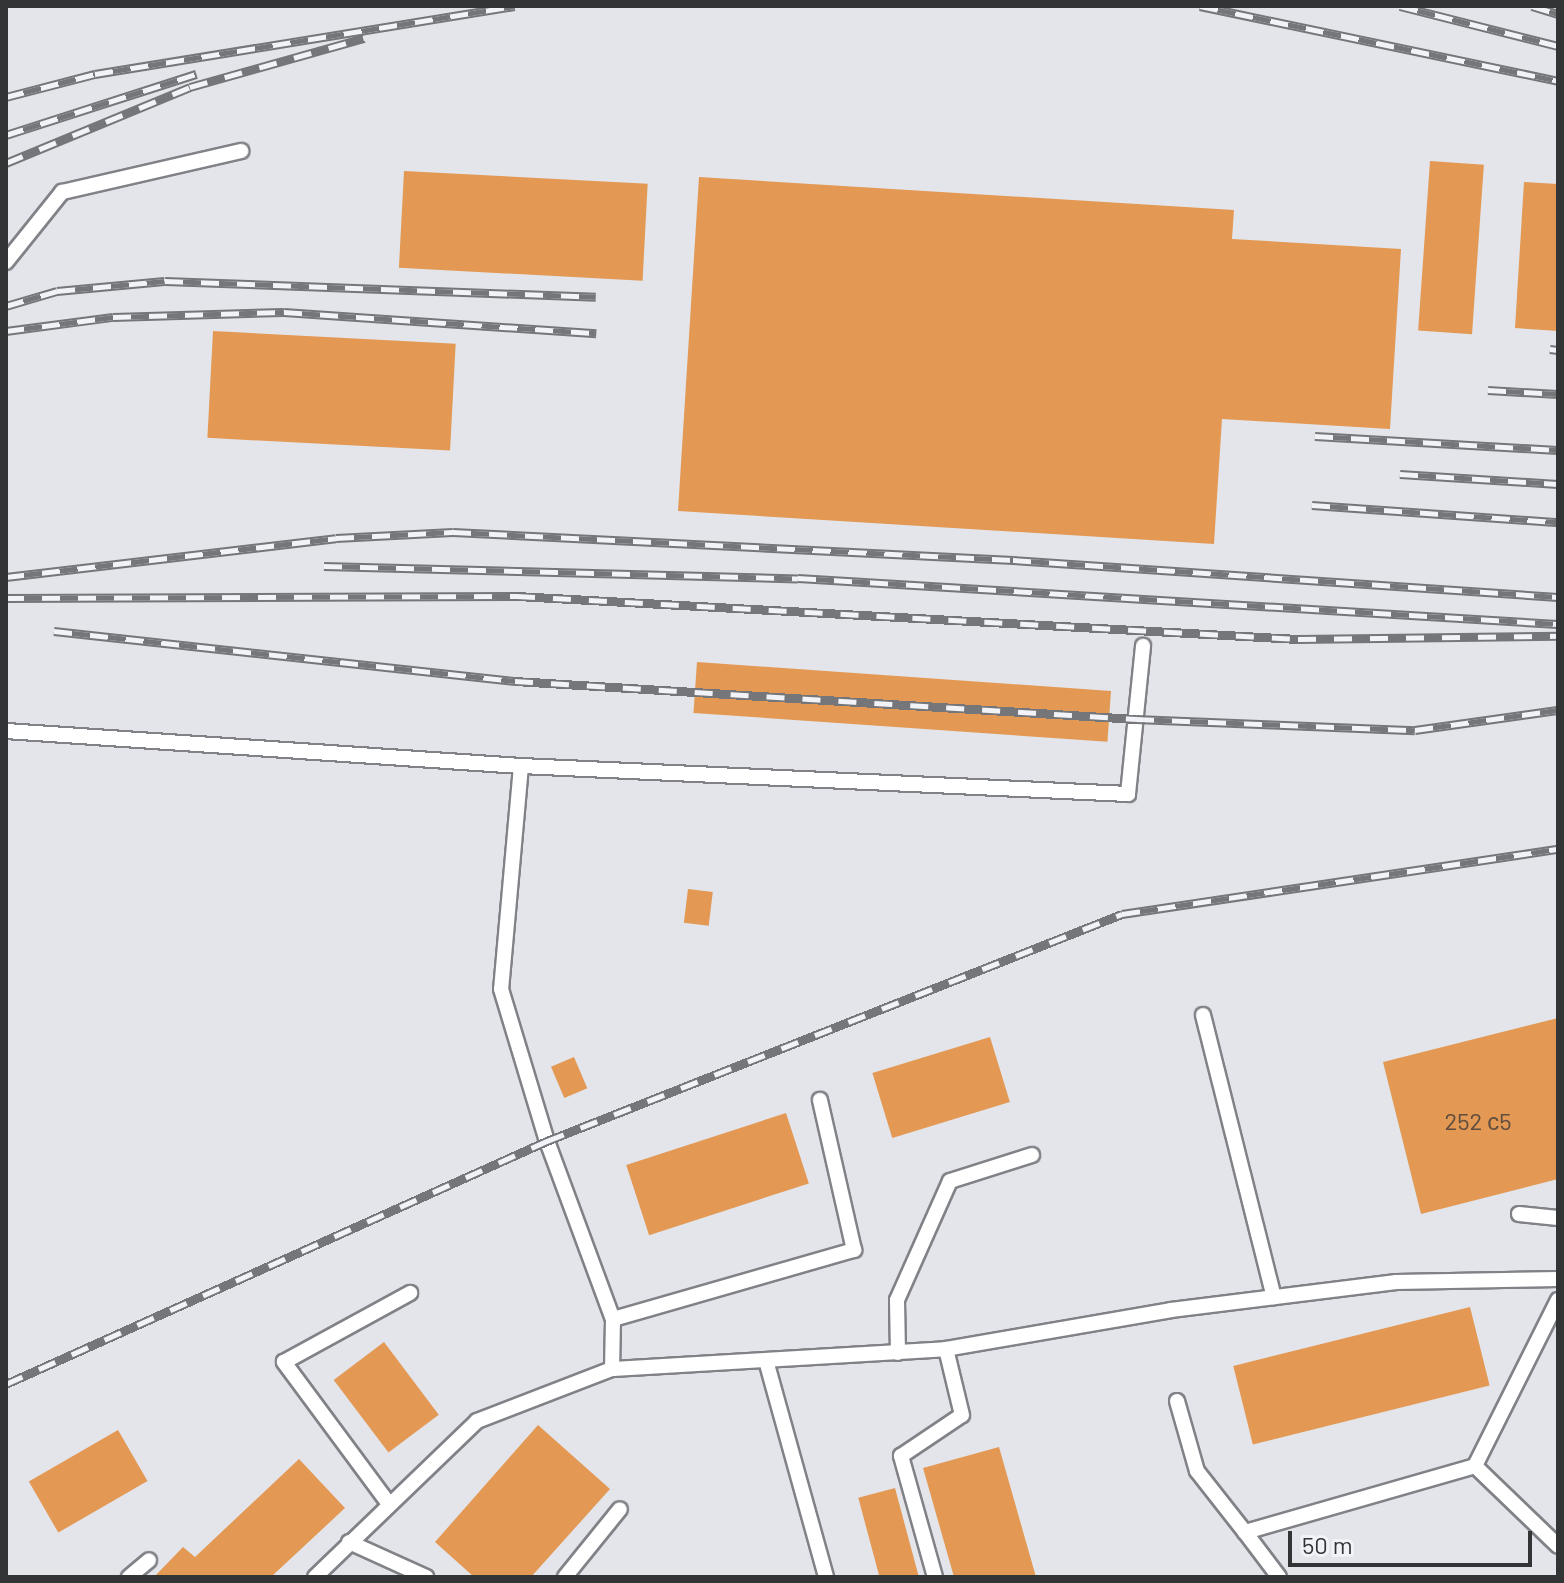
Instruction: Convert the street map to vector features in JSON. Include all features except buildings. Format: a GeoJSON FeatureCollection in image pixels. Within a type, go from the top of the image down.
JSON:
{"type":"FeatureCollection","features":[{"type":"Feature","properties":{"kind":"lane"},"geometry":{"type":"LineString","coordinates":[[6,262],[62,192],[241,151]]}},
{"type":"Feature","properties":{"kind":"lane"},"geometry":{"type":"LineString","coordinates":[[6,731],[521,766],[1128,794],[1143,646]]}},
{"type":"Feature","properties":{"kind":"lane"},"geometry":{"type":"LineString","coordinates":[[521,766],[501,989],[547,1141],[613,1319],[612,1369]]}},
{"type":"Feature","properties":{"kind":"lane"},"geometry":{"type":"LineString","coordinates":[[1203,1015],[1274,1297]]}},
{"type":"Feature","properties":{"kind":"lane"},"geometry":{"type":"LineString","coordinates":[[613,1319],[854,1250],[820,1100]]}},
{"type":"Feature","properties":{"kind":"lane"},"geometry":{"type":"LineString","coordinates":[[898,1353],[897,1300],[950,1181],[1032,1155]]}},
{"type":"Feature","properties":{"kind":"lane"},"geometry":{"type":"LineString","coordinates":[[1519,1214],[1558,1218]]}},
{"type":"Feature","properties":{"kind":"lane"},"geometry":{"type":"LineString","coordinates":[[315,1577],[477,1421],[612,1369],[767,1364],[946,1349],[1274,1297],[1396,1282],[1558,1279]]}},
{"type":"Feature","properties":{"kind":"lane"},"geometry":{"type":"LineString","coordinates":[[389,1504],[284,1362],[410,1293]]}},
{"type":"Feature","properties":{"kind":"lane"},"geometry":{"type":"LineString","coordinates":[[1245,1532],[1475,1466],[1558,1300]]}},
{"type":"Feature","properties":{"kind":"lane"},"geometry":{"type":"LineString","coordinates":[[935,1577],[901,1456],[962,1415],[946,1349]]}},
{"type":"Feature","properties":{"kind":"lane"},"geometry":{"type":"LineString","coordinates":[[767,1364],[826,1577]]}},
{"type":"Feature","properties":{"kind":"lane"},"geometry":{"type":"LineString","coordinates":[[1177,1401],[1197,1471],[1279,1577]]}},
{"type":"Feature","properties":{"kind":"lane"},"geometry":{"type":"LineString","coordinates":[[1475,1466],[1558,1546]]}},
{"type":"Feature","properties":{"kind":"lane"},"geometry":{"type":"LineString","coordinates":[[565,1577],[620,1509]]}},
{"type":"Feature","properties":{"kind":"lane"},"geometry":{"type":"LineString","coordinates":[[349,1542],[426,1577]]}},
{"type":"Feature","properties":{"kind":"lane"},"geometry":{"type":"LineString","coordinates":[[129,1577],[149,1560]]}},
{"type":"Feature","properties":{"kind":"railway"},"geometry":{"type":"LineString","coordinates":[[6,97],[95,74],[515,6]]}},
{"type":"Feature","properties":{"kind":"railway"},"geometry":{"type":"LineString","coordinates":[[1200,6],[1558,81]]}},
{"type":"Feature","properties":{"kind":"railway"},"geometry":{"type":"LineString","coordinates":[[1400,6],[1558,46]]}},
{"type":"Feature","properties":{"kind":"railway"},"geometry":{"type":"LineString","coordinates":[[1532,6],[1558,14]]}},
{"type":"Feature","properties":{"kind":"railway"},"geometry":{"type":"LineString","coordinates":[[6,163],[190,87],[364,38]]}},
{"type":"Feature","properties":{"kind":"railway"},"geometry":{"type":"LineString","coordinates":[[6,135],[196,74]]}},
{"type":"Feature","properties":{"kind":"railway"},"geometry":{"type":"LineString","coordinates":[[6,306],[57,291],[165,281],[596,297]]}},
{"type":"Feature","properties":{"kind":"railway"},"geometry":{"type":"LineString","coordinates":[[6,331],[113,317],[284,312],[596,333]]}},
{"type":"Feature","properties":{"kind":"railway"},"geometry":{"type":"LineString","coordinates":[[1550,349],[1558,350]]}},
{"type":"Feature","properties":{"kind":"railway"},"geometry":{"type":"LineString","coordinates":[[1488,390],[1558,394]]}},
{"type":"Feature","properties":{"kind":"railway"},"geometry":{"type":"LineString","coordinates":[[1315,436],[1558,450]]}},
{"type":"Feature","properties":{"kind":"railway"},"geometry":{"type":"LineString","coordinates":[[1400,474],[1558,484]]}},
{"type":"Feature","properties":{"kind":"railway"},"geometry":{"type":"LineString","coordinates":[[1312,505],[1558,522]]}},
{"type":"Feature","properties":{"kind":"railway"},"geometry":{"type":"LineString","coordinates":[[6,577],[336,538],[453,532],[1013,560],[1558,597]]}},
{"type":"Feature","properties":{"kind":"railway"},"geometry":{"type":"LineString","coordinates":[[324,566],[798,578],[1558,624]]}},
{"type":"Feature","properties":{"kind":"railway"},"geometry":{"type":"LineString","coordinates":[[6,598],[517,596],[1298,639],[1558,636]]}},
{"type":"Feature","properties":{"kind":"railway"},"geometry":{"type":"LineString","coordinates":[[54,631],[515,681],[1136,719],[1415,730],[1558,710]]}},
{"type":"Feature","properties":{"kind":"railway"},"geometry":{"type":"LineString","coordinates":[[6,1384],[547,1141],[1122,914],[1558,849]]}}]}
